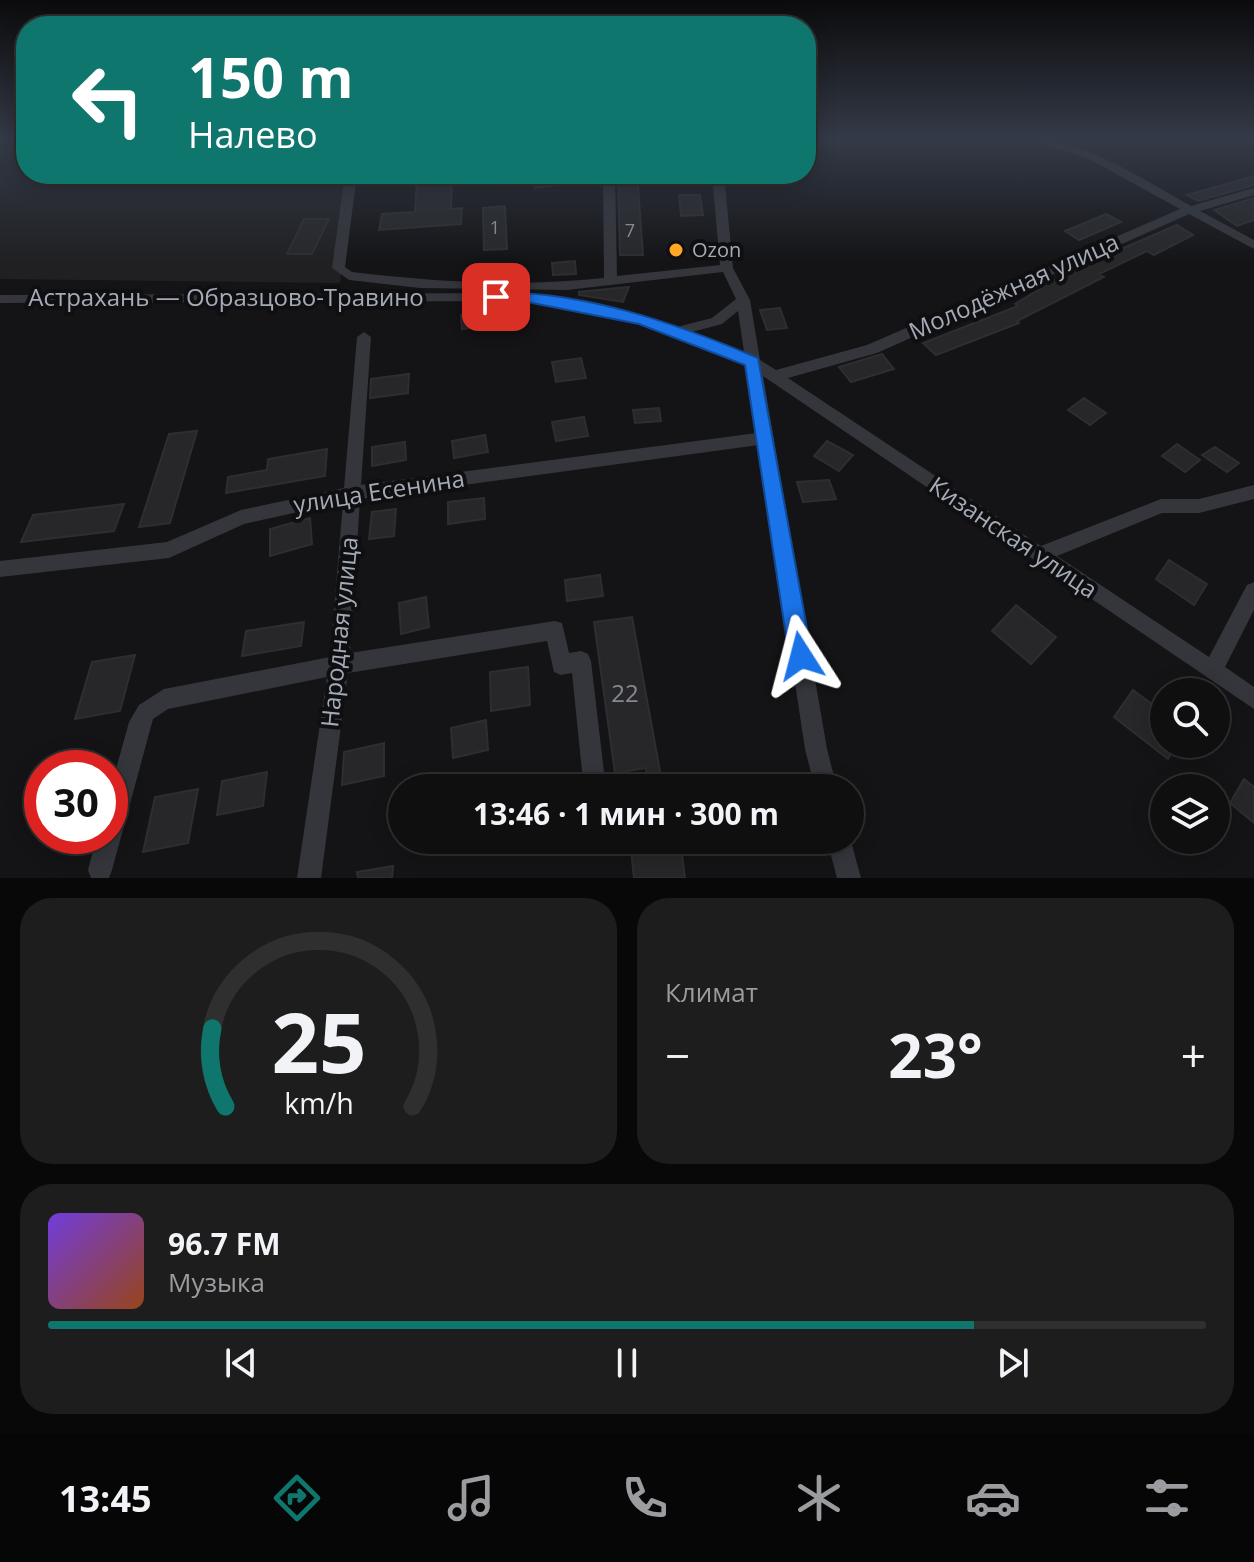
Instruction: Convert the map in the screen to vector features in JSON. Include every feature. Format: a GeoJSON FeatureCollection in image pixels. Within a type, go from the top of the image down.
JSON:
{"type":"FeatureCollection","features":[{"type":"Feature","properties":{"kind":"street"},"geometry":{"type":"LineString","coordinates":[[1137,181],[1254,245]]}},
{"type":"Feature","properties":{"kind":"street"},"geometry":{"type":"LineString","coordinates":[[350,184],[340,271],[349,276],[420,284],[567,286],[727,268]]}},
{"type":"Feature","properties":{"kind":"street"},"geometry":{"type":"LineString","coordinates":[[609,184],[611,281]]}},
{"type":"Feature","properties":{"kind":"street"},"geometry":{"type":"LineString","coordinates":[[719,184],[727,268],[743,300],[822,774]]}},
{"type":"Feature","properties":{"kind":"street","name":"Молодёжная улица"},"geometry":{"type":"LineString","coordinates":[[772,377],[872,349],[1189,210],[1254,191]]}},
{"type":"Feature","properties":{"kind":"street","name":"Астрахань — Образцово-Травино"},"geometry":{"type":"LineString","coordinates":[[0,299],[527,297],[641,319],[679,331],[753,362],[772,377]]}},
{"type":"Feature","properties":{"kind":"street"},"geometry":{"type":"LineString","coordinates":[[679,331],[717,321],[743,300]]}},
{"type":"Feature","properties":{"kind":"street","name":"Народная улица"},"geometry":{"type":"LineString","coordinates":[[309,878],[339,665],[364,337]]}},
{"type":"Feature","properties":{"kind":"street","name":"Кизанская улица"},"geometry":{"type":"LineString","coordinates":[[772,377],[1254,699]]}},
{"type":"Feature","properties":{"kind":"street","name":"улица Есенина"},"geometry":{"type":"LineString","coordinates":[[0,569],[169,550],[241,517],[354,493],[765,438]]}},
{"type":"Feature","properties":{"kind":"street"},"geometry":{"type":"LineString","coordinates":[[1039,555],[1161,506],[1199,506],[1254,492]]}},
{"type":"Feature","properties":{"kind":"street"},"geometry":{"type":"LineString","coordinates":[[1212,671],[1254,591]]}},
{"type":"Feature","properties":{"kind":"street"},"geometry":{"type":"LineString","coordinates":[[128,767],[140,722],[155,704],[174,695],[555,630],[561,665],[581,661],[593,774]]}},
{"type":"Feature","properties":{"kind":"street"},"geometry":{"type":"LineString","coordinates":[[100,870],[104,854]]}},
{"type":"Feature","properties":{"kind":"street"},"geometry":{"type":"LineString","coordinates":[[843,854],[849,878]]}},
{"type":"Feature","properties":{"kind":"shaded area"},"geometry":{"type":"Polygon","coordinates":[[[0,181],[16,181],[16,184],[355,184],[340,283],[0,279],[0,181]]]}},
{"type":"Feature","properties":{"kind":"building"},"geometry":{"type":"Polygon","coordinates":[[[1236,181],[1254,181],[1254,185],[1198,201],[1187,195],[1236,181]]]}},
{"type":"Feature","properties":{"kind":"building"},"geometry":{"type":"Polygon","coordinates":[[[417,184],[452,184],[451,209],[462,208],[461,224],[379,230],[382,214],[415,212],[417,184]]]}},
{"type":"Feature","properties":{"kind":"building"},"geometry":{"type":"Polygon","coordinates":[[[534,184],[561,185],[535,188],[534,184]]]}},
{"type":"Feature","properties":{"kind":"building"},"geometry":{"type":"Polygon","coordinates":[[[618,184],[638,184],[643,255],[620,255],[618,184]]]}},
{"type":"Feature","properties":{"kind":"building"},"geometry":{"type":"Polygon","coordinates":[[[679,195],[700,195],[703,215],[681,216],[679,195]]]}},
{"type":"Feature","properties":{"kind":"building"},"geometry":{"type":"Polygon","coordinates":[[[1254,198],[1254,220],[1237,226],[1214,210],[1254,198]]]}},
{"type":"Feature","properties":{"kind":"building"},"geometry":{"type":"Polygon","coordinates":[[[505,206],[507,249],[484,250],[483,208],[505,206]]]}},
{"type":"Feature","properties":{"kind":"building"},"geometry":{"type":"Polygon","coordinates":[[[1106,214],[1121,222],[1079,240],[1065,231],[1106,214]]]}},
{"type":"Feature","properties":{"kind":"building"},"geometry":{"type":"Polygon","coordinates":[[[304,219],[329,219],[312,254],[287,254],[304,219]]]}},
{"type":"Feature","properties":{"kind":"building"},"geometry":{"type":"Polygon","coordinates":[[[1177,225],[1193,235],[1154,255],[1147,251],[1099,274],[1104,277],[1017,321],[1019,323],[936,355],[923,343],[1018,306],[1015,304],[1068,272],[1177,225]]]}},
{"type":"Feature","properties":{"kind":"building"},"geometry":{"type":"Polygon","coordinates":[[[575,261],[576,274],[553,275],[552,263],[575,261]]]}},
{"type":"Feature","properties":{"kind":"building"},"geometry":{"type":"Polygon","coordinates":[[[629,287],[623,302],[579,295],[579,292],[629,287]]]}},
{"type":"Feature","properties":{"kind":"building"},"geometry":{"type":"Polygon","coordinates":[[[780,308],[787,328],[767,330],[760,310],[780,308]]]}},
{"type":"Feature","properties":{"kind":"building"},"geometry":{"type":"Polygon","coordinates":[[[488,312],[490,325],[462,329],[461,315],[488,312]]]}},
{"type":"Feature","properties":{"kind":"building"},"geometry":{"type":"Polygon","coordinates":[[[882,354],[894,369],[851,382],[839,367],[882,354]]]}},
{"type":"Feature","properties":{"kind":"building"},"geometry":{"type":"Polygon","coordinates":[[[581,358],[586,378],[556,382],[552,362],[581,358]]]}},
{"type":"Feature","properties":{"kind":"building"},"geometry":{"type":"Polygon","coordinates":[[[409,374],[408,393],[370,398],[371,379],[409,374]]]}},
{"type":"Feature","properties":{"kind":"building"},"geometry":{"type":"Polygon","coordinates":[[[1084,398],[1106,413],[1090,425],[1068,410],[1084,398]]]}},
{"type":"Feature","properties":{"kind":"building"},"geometry":{"type":"Polygon","coordinates":[[[659,408],[661,421],[635,423],[633,410],[659,408]]]}},
{"type":"Feature","properties":{"kind":"building"},"geometry":{"type":"Polygon","coordinates":[[[584,417],[588,436],[556,441],[552,422],[584,417]]]}},
{"type":"Feature","properties":{"kind":"building"},"geometry":{"type":"Polygon","coordinates":[[[197,431],[170,523],[139,527],[169,434],[197,431]]]}},
{"type":"Feature","properties":{"kind":"building"},"geometry":{"type":"Polygon","coordinates":[[[485,435],[488,452],[454,458],[452,441],[485,435]]]}},
{"type":"Feature","properties":{"kind":"building"},"geometry":{"type":"Polygon","coordinates":[[[827,441],[853,455],[839,471],[814,456],[827,441]]]}},
{"type":"Feature","properties":{"kind":"building"},"geometry":{"type":"Polygon","coordinates":[[[405,442],[406,460],[372,466],[372,447],[405,442]]]}},
{"type":"Feature","properties":{"kind":"building"},"geometry":{"type":"Polygon","coordinates":[[[1177,444],[1200,460],[1185,472],[1162,456],[1177,444]]]}},
{"type":"Feature","properties":{"kind":"building"},"geometry":{"type":"Polygon","coordinates":[[[1215,447],[1239,463],[1227,472],[1202,455],[1215,447]]]}},
{"type":"Feature","properties":{"kind":"building"},"geometry":{"type":"Polygon","coordinates":[[[327,449],[325,476],[226,493],[228,477],[267,470],[268,459],[327,449]]]}},
{"type":"Feature","properties":{"kind":"building"},"geometry":{"type":"Polygon","coordinates":[[[829,480],[836,499],[803,502],[797,482],[829,480]]]}},
{"type":"Feature","properties":{"kind":"building"},"geometry":{"type":"Polygon","coordinates":[[[484,498],[485,519],[448,524],[448,502],[484,498]]]}},
{"type":"Feature","properties":{"kind":"building"},"geometry":{"type":"Polygon","coordinates":[[[124,504],[114,531],[21,542],[33,515],[124,504]]]}},
{"type":"Feature","properties":{"kind":"building"},"geometry":{"type":"Polygon","coordinates":[[[396,509],[394,536],[369,539],[372,512],[396,509]]]}},
{"type":"Feature","properties":{"kind":"building"},"geometry":{"type":"Polygon","coordinates":[[[310,518],[312,544],[270,556],[270,529],[310,518]]]}},
{"type":"Feature","properties":{"kind":"building"},"geometry":{"type":"Polygon","coordinates":[[[1169,560],[1207,584],[1194,605],[1156,579],[1169,560]]]}},
{"type":"Feature","properties":{"kind":"building"},"geometry":{"type":"Polygon","coordinates":[[[600,575],[603,596],[567,601],[565,580],[600,575]]]}},
{"type":"Feature","properties":{"kind":"building"},"geometry":{"type":"Polygon","coordinates":[[[426,597],[429,627],[401,634],[399,603],[426,597]]]}},
{"type":"Feature","properties":{"kind":"building"},"geometry":{"type":"Polygon","coordinates":[[[1016,605],[1056,637],[1031,664],[992,631],[1016,605]]]}},
{"type":"Feature","properties":{"kind":"building"},"geometry":{"type":"Polygon","coordinates":[[[632,617],[660,774],[647,774],[646,768],[615,773],[594,622],[632,617]]]}},
{"type":"Feature","properties":{"kind":"building"},"geometry":{"type":"Polygon","coordinates":[[[304,622],[301,646],[242,656],[246,631],[304,622]]]}},
{"type":"Feature","properties":{"kind":"building"},"geometry":{"type":"Polygon","coordinates":[[[135,655],[120,711],[75,719],[92,662],[135,655]]]}},
{"type":"Feature","properties":{"kind":"building"},"geometry":{"type":"Polygon","coordinates":[[[528,667],[530,705],[491,711],[490,672],[528,667]]]}},
{"type":"Feature","properties":{"kind":"building"},"geometry":{"type":"Polygon","coordinates":[[[1133,690],[1150,703],[1150,745],[1114,717],[1133,690]]]}},
{"type":"Feature","properties":{"kind":"building"},"geometry":{"type":"Polygon","coordinates":[[[486,720],[488,750],[453,758],[451,728],[486,720]]]}},
{"type":"Feature","properties":{"kind":"building"},"geometry":{"type":"Polygon","coordinates":[[[384,743],[384,776],[342,785],[344,752],[384,743]]]}},
{"type":"Feature","properties":{"kind":"building"},"geometry":{"type":"Polygon","coordinates":[[[267,772],[263,806],[217,815],[222,781],[267,772]]]}},
{"type":"Feature","properties":{"kind":"building"},"geometry":{"type":"Polygon","coordinates":[[[1244,779],[1254,787],[1254,823],[1230,803],[1244,779]]]}},
{"type":"Feature","properties":{"kind":"building"},"geometry":{"type":"Polygon","coordinates":[[[198,789],[188,843],[143,852],[155,797],[198,789]]]}},
{"type":"Feature","properties":{"kind":"building"},"geometry":{"type":"Polygon","coordinates":[[[631,854],[682,854],[685,878],[634,878],[631,854]]]}},
{"type":"Feature","properties":{"kind":"building"},"geometry":{"type":"Polygon","coordinates":[[[393,866],[392,878],[358,878],[357,872],[393,866]]]}},
{"type":"Feature","properties":{"kind":"place","name":"Ozon"},"geometry":{"type":"Point","coordinates":[676,250]}},
{"type":"Feature","properties":{"kind":"route"},"geometry":{"type":"LineString","coordinates":[[496,297],[527,297],[641,319],[679,331],[753,362],[801,656]]}}]}
